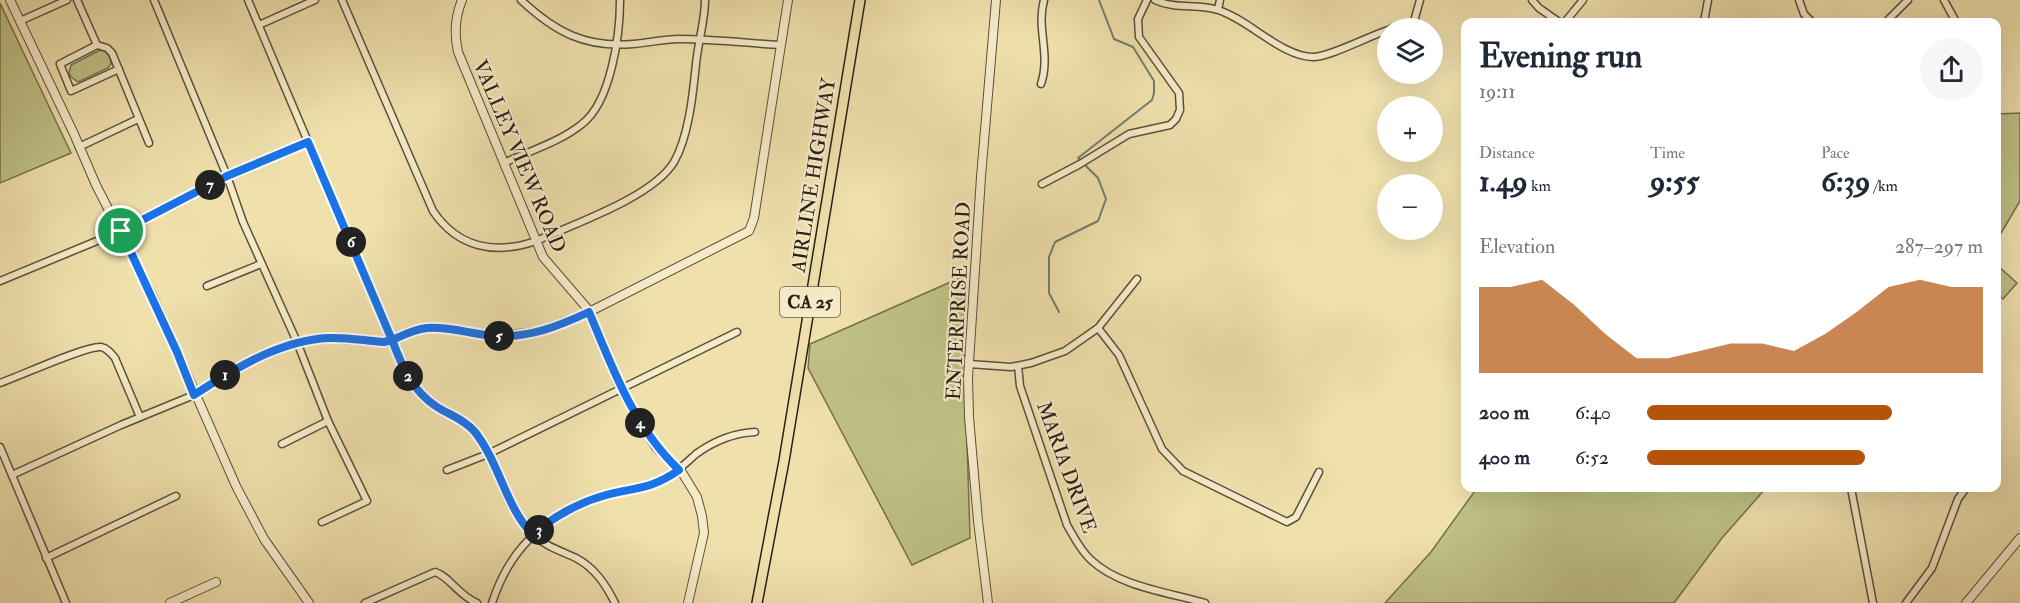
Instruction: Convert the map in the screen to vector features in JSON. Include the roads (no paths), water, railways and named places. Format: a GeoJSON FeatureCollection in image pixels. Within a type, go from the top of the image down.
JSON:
{"type":"FeatureCollection","features":[{"type":"Feature","properties":{"kind":"main road","name":"AIRLINE HIGHWAY"},"geometry":{"type":"LineString","coordinates":[[757,603],[784,461],[860,0]]}},
{"type":"Feature","properties":{"kind":"street"},"geometry":{"type":"LineString","coordinates":[[10,0],[96,185],[121,231],[236,486],[257,528],[309,603]]}},
{"type":"Feature","properties":{"kind":"street"},"geometry":{"type":"LineString","coordinates":[[20,21],[67,0]]}},
{"type":"Feature","properties":{"kind":"street"},"geometry":{"type":"LineString","coordinates":[[77,0],[97,45]]}},
{"type":"Feature","properties":{"kind":"street"},"geometry":{"type":"LineString","coordinates":[[154,0],[261,264],[297,342],[328,421],[367,501],[322,522]]}},
{"type":"Feature","properties":{"kind":"street"},"geometry":{"type":"LineString","coordinates":[[248,0],[405,371],[420,393],[434,405],[472,428],[488,454],[514,511],[533,535],[588,567],[605,585],[615,603]]}},
{"type":"Feature","properties":{"kind":"street"},"geometry":{"type":"LineString","coordinates":[[259,25],[315,0]]}},
{"type":"Feature","properties":{"kind":"street"},"geometry":{"type":"LineString","coordinates":[[342,0],[426,198],[440,222],[458,236],[488,247],[512,248],[536,241],[645,191],[669,169],[679,152],[684,134],[705,0]]}},
{"type":"Feature","properties":{"kind":"street","name":"VALLEY VIEW ROAD"},"geometry":{"type":"LineString","coordinates":[[462,0],[455,31],[458,52],[536,241],[548,264],[577,294],[589,312],[621,389],[646,432],[656,447],[679,470],[697,496],[704,527],[688,603]]}},
{"type":"Feature","properties":{"kind":"street"},"geometry":{"type":"LineString","coordinates":[[521,0],[545,21],[564,33],[583,40],[615,45],[679,39],[780,45]]}},
{"type":"Feature","properties":{"kind":"street"},"geometry":{"type":"LineString","coordinates":[[504,163],[570,133],[591,116],[600,104],[615,45],[620,0]]}},
{"type":"Feature","properties":{"kind":"street"},"geometry":{"type":"LineString","coordinates":[[12,475],[194,395],[237,368],[297,342],[330,338],[384,342],[409,332],[428,328],[495,336],[521,335],[551,328],[589,312],[749,231],[754,218],[788,0]]}},
{"type":"Feature","properties":{"kind":"street","name":"ENTERPRISE ROAD"},"geometry":{"type":"LineString","coordinates":[[988,603],[969,417],[969,364],[981,177],[996,0]]}},
{"type":"Feature","properties":{"kind":"street"},"geometry":{"type":"LineString","coordinates":[[1041,84],[1046,61],[1041,17],[1044,0]]}},
{"type":"Feature","properties":{"kind":"street"},"geometry":{"type":"LineString","coordinates":[[1042,184],[1123,137],[1137,131],[1170,125],[1176,119],[1180,110],[1179,93],[1147,51],[1138,33],[1138,19],[1147,0]]}},
{"type":"Feature","properties":{"kind":"street"},"geometry":{"type":"LineString","coordinates":[[1155,0],[1176,6],[1218,9],[1288,50],[1313,57],[1377,34]]}},
{"type":"Feature","properties":{"kind":"street"},"geometry":{"type":"LineString","coordinates":[[1218,9],[1220,0]]}},
{"type":"Feature","properties":{"kind":"street"},"geometry":{"type":"LineString","coordinates":[[1416,18],[1420,0]]}},
{"type":"Feature","properties":{"kind":"street"},"geometry":{"type":"LineString","coordinates":[[1532,0],[1553,18]]}},
{"type":"Feature","properties":{"kind":"street"},"geometry":{"type":"LineString","coordinates":[[1567,18],[1583,0]]}},
{"type":"Feature","properties":{"kind":"street"},"geometry":{"type":"LineString","coordinates":[[1705,18],[1708,0]]}},
{"type":"Feature","properties":{"kind":"street"},"geometry":{"type":"LineString","coordinates":[[1799,0],[1808,18]]}},
{"type":"Feature","properties":{"kind":"street"},"geometry":{"type":"LineString","coordinates":[[1890,18],[1908,0]]}},
{"type":"Feature","properties":{"kind":"street"},"geometry":{"type":"LineString","coordinates":[[1944,0],[1954,18]]}},
{"type":"Feature","properties":{"kind":"street"},"geometry":{"type":"LineString","coordinates":[[119,69],[71,91],[60,63],[97,45],[112,53],[119,69],[138,119],[149,143]]}},
{"type":"Feature","properties":{"kind":"street"},"geometry":{"type":"LineString","coordinates":[[80,147],[138,119]]}},
{"type":"Feature","properties":{"kind":"street"},"geometry":{"type":"LineString","coordinates":[[0,281],[121,231],[227,176],[308,142]]}},
{"type":"Feature","properties":{"kind":"street"},"geometry":{"type":"LineString","coordinates":[[207,286],[261,264]]}},
{"type":"Feature","properties":{"kind":"street"},"geometry":{"type":"LineString","coordinates":[[969,364],[1011,367],[1065,351],[1098,328],[1137,279]]}},
{"type":"Feature","properties":{"kind":"street"},"geometry":{"type":"LineString","coordinates":[[1098,328],[1119,355],[1162,449],[1182,471],[1287,522],[1296,516],[1319,472]]}},
{"type":"Feature","properties":{"kind":"street"},"geometry":{"type":"LineString","coordinates":[[447,470],[488,454],[736,332]]}},
{"type":"Feature","properties":{"kind":"street"},"geometry":{"type":"LineString","coordinates":[[0,383],[75,353],[92,347],[101,347],[109,350],[114,358],[140,417]]}},
{"type":"Feature","properties":{"kind":"street","name":"MARIA DRIVE"},"geometry":{"type":"LineString","coordinates":[[1018,366],[1020,386],[1067,525],[1077,544],[1106,572],[1127,581],[1205,603]]}},
{"type":"Feature","properties":{"kind":"street"},"geometry":{"type":"LineString","coordinates":[[282,444],[328,421]]}},
{"type":"Feature","properties":{"kind":"street"},"geometry":{"type":"LineString","coordinates":[[492,603],[507,567],[533,535],[550,521],[606,495],[654,485],[679,470],[697,454],[723,439],[740,433],[755,432]]}},
{"type":"Feature","properties":{"kind":"street"},"geometry":{"type":"LineString","coordinates":[[0,447],[66,603]]}},
{"type":"Feature","properties":{"kind":"street"},"geometry":{"type":"LineString","coordinates":[[1852,492],[1873,603]]}},
{"type":"Feature","properties":{"kind":"street"},"geometry":{"type":"LineString","coordinates":[[1906,603],[1932,568],[1958,499],[1963,492]]}},
{"type":"Feature","properties":{"kind":"street"},"geometry":{"type":"LineString","coordinates":[[46,558],[176,496]]}},
{"type":"Feature","properties":{"kind":"street"},"geometry":{"type":"LineString","coordinates":[[1966,603],[2020,538]]}},
{"type":"Feature","properties":{"kind":"street"},"geometry":{"type":"LineString","coordinates":[[365,603],[435,572],[443,575],[459,592],[477,603]]}},
{"type":"Feature","properties":{"kind":"street"},"geometry":{"type":"LineString","coordinates":[[170,603],[216,582]]}},
{"type":"Feature","properties":{"kind":"waterway"},"geometry":{"type":"LineString","coordinates":[[1059,312],[1049,293],[1049,257],[1055,242],[1098,221],[1106,199],[1098,178],[1078,158],[1152,100],[1154,93],[1154,81],[1133,47],[1114,39],[1099,0]]}}]}
